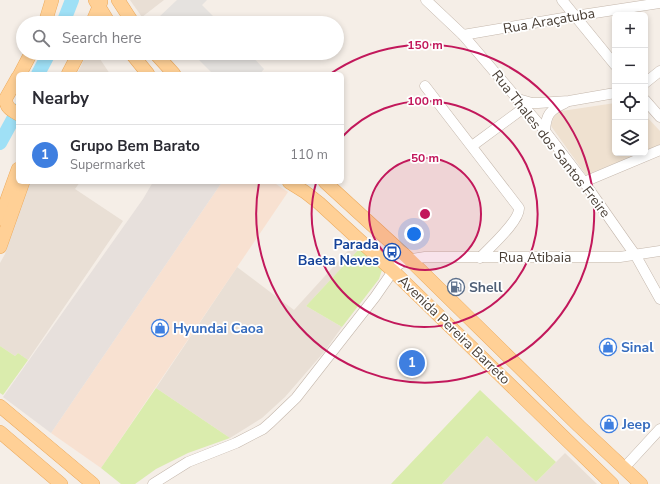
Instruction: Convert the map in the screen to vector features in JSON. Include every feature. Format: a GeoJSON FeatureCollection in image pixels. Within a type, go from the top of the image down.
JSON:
{"type":"FeatureCollection","features":[{"type":"Feature","properties":{"kind":"main road"},"geometry":{"type":"LineString","coordinates":[[46,16],[52,0]]}},
{"type":"Feature","properties":{"kind":"main road"},"geometry":{"type":"LineString","coordinates":[[118,0],[128,16]]}},
{"type":"Feature","properties":{"kind":"main road"},"geometry":{"type":"LineString","coordinates":[[94,16],[98,2]]}},
{"type":"Feature","properties":{"kind":"main road"},"geometry":{"type":"LineString","coordinates":[[98,2],[105,16]]}},
{"type":"Feature","properties":{"kind":"main road"},"geometry":{"type":"LineString","coordinates":[[21,72],[27,60]]}},
{"type":"Feature","properties":{"kind":"main road"},"geometry":{"type":"LineString","coordinates":[[69,72],[75,60]]}},
{"type":"Feature","properties":{"kind":"main road"},"geometry":{"type":"LineString","coordinates":[[137,60],[146,72]]}},
{"type":"Feature","properties":{"kind":"main road"},"geometry":{"type":"LineString","coordinates":[[161,60],[172,72]]}},
{"type":"Feature","properties":{"kind":"main road"},"geometry":{"type":"LineString","coordinates":[[9,105],[16,83]]}},
{"type":"Feature","properties":{"kind":"main road"},"geometry":{"type":"LineString","coordinates":[[0,219],[16,175]]}},
{"type":"Feature","properties":{"kind":"main road"},"geometry":{"type":"LineString","coordinates":[[0,247],[22,184]]}},
{"type":"Feature","properties":{"kind":"main road","name":"Avenida Pereira Barreto"},"geometry":{"type":"LineString","coordinates":[[292,184],[319,203],[393,270],[612,484]]}},
{"type":"Feature","properties":{"kind":"main road","name":"Avenida Pereira Barreto"},"geometry":{"type":"LineString","coordinates":[[327,184],[409,259],[641,484]]}},
{"type":"Feature","properties":{"kind":"main road"},"geometry":{"type":"LineString","coordinates":[[0,406],[93,484]]}},
{"type":"Feature","properties":{"kind":"main road"},"geometry":{"type":"LineString","coordinates":[[18,421],[2,434],[62,484]]}},
{"type":"Feature","properties":{"kind":"street","name":"Rua Thales dos Santos Freire"},"geometry":{"type":"LineString","coordinates":[[426,0],[463,35],[518,98],[545,132],[584,182],[636,256],[660,299]]}},
{"type":"Feature","properties":{"kind":"street"},"geometry":{"type":"LineString","coordinates":[[562,0],[612,61]]}},
{"type":"Feature","properties":{"kind":"street","name":"Rua Araçatuba"},"geometry":{"type":"LineString","coordinates":[[463,35],[660,3]]}},
{"type":"Feature","properties":{"kind":"street"},"geometry":{"type":"LineString","coordinates":[[648,81],[660,71]]}},
{"type":"Feature","properties":{"kind":"street"},"geometry":{"type":"LineString","coordinates":[[425,86],[516,203],[519,212],[514,221],[480,258]]}},
{"type":"Feature","properties":{"kind":"street"},"geometry":{"type":"LineString","coordinates":[[518,98],[532,103],[538,103],[569,101],[612,94]]}},
{"type":"Feature","properties":{"kind":"street"},"geometry":{"type":"LineString","coordinates":[[545,132],[546,121],[549,114],[555,108],[569,101]]}},
{"type":"Feature","properties":{"kind":"street"},"geometry":{"type":"LineString","coordinates":[[648,103],[660,117]]}},
{"type":"Feature","properties":{"kind":"street"},"geometry":{"type":"LineString","coordinates":[[472,146],[525,107]]}},
{"type":"Feature","properties":{"kind":"street"},"geometry":{"type":"LineString","coordinates":[[584,182],[660,150]]}},
{"type":"Feature","properties":{"kind":"street","name":"Rua Atibaia"},"geometry":{"type":"LineString","coordinates":[[409,259],[424,257],[620,257],[636,256],[660,251]]}},
{"type":"Feature","properties":{"kind":"street"},"geometry":{"type":"LineString","coordinates":[[154,484],[188,462],[236,443],[263,429],[271,422],[296,398],[375,297],[393,270],[398,265],[409,259]]}},
{"type":"Feature","properties":{"kind":"street"},"geometry":{"type":"LineString","coordinates":[[375,297],[391,285],[404,281]]}},
{"type":"Feature","properties":{"kind":"street"},"geometry":{"type":"LineString","coordinates":[[624,468],[660,429]]}},
{"type":"Feature","properties":{"kind":"shaded area"},"geometry":{"type":"Polygon","coordinates":[[[130,0],[164,0],[143,16],[141,16],[130,0]]]}},
{"type":"Feature","properties":{"kind":"shaded area"},"geometry":{"type":"Polygon","coordinates":[[[177,0],[207,0],[202,5],[213,16],[160,16],[177,0]]]}},
{"type":"Feature","properties":{"kind":"shaded area"},"geometry":{"type":"Polygon","coordinates":[[[84,60],[101,60],[109,72],[78,72],[84,60]]]}},
{"type":"Feature","properties":{"kind":"shaded area"},"geometry":{"type":"Polygon","coordinates":[[[199,60],[256,60],[264,69],[262,72],[211,72],[199,60]]]}},
{"type":"Feature","properties":{"kind":"shaded area"},"geometry":{"type":"Polygon","coordinates":[[[612,103],[612,156],[634,156],[586,175],[551,126],[555,112],[612,103]]]}},
{"type":"Feature","properties":{"kind":"shaded area"},"geometry":{"type":"Polygon","coordinates":[[[648,118],[660,131],[660,145],[648,150],[648,118]]]}},
{"type":"Feature","properties":{"kind":"shaded area"},"geometry":{"type":"Polygon","coordinates":[[[27,184],[79,184],[75,189],[123,221],[28,360],[18,353],[15,356],[0,346],[0,263],[5,254],[27,184]]]}},
{"type":"Feature","properties":{"kind":"shaded area"},"geometry":{"type":"Polygon","coordinates":[[[152,184],[221,184],[51,433],[3,397],[143,199],[152,184]]]}},
{"type":"Feature","properties":{"kind":"shaded area","name":"Hyundai Caoa"},"geometry":{"type":"Polygon","coordinates":[[[221,184],[276,184],[288,192],[101,468],[51,433],[221,184]]]}},
{"type":"Feature","properties":{"kind":"shaded area"},"geometry":{"type":"Polygon","coordinates":[[[354,244],[360,248],[306,306],[342,327],[324,352],[285,397],[262,418],[230,438],[156,388],[237,267],[294,310],[354,244]]]}},
{"type":"Feature","properties":{"kind":"shaded area"},"geometry":{"type":"Polygon","coordinates":[[[487,436],[536,482],[565,453],[597,484],[442,484],[487,436]]]}},
{"type":"Feature","properties":{"kind":"green space"},"geometry":{"type":"Polygon","coordinates":[[[360,248],[378,264],[382,270],[379,279],[342,327],[306,306],[360,248]]]}},
{"type":"Feature","properties":{"kind":"green space"},"geometry":{"type":"Polygon","coordinates":[[[0,346],[15,356],[18,353],[28,360],[3,395],[0,393],[0,346]]]}},
{"type":"Feature","properties":{"kind":"green space"},"geometry":{"type":"Polygon","coordinates":[[[156,388],[230,438],[188,453],[156,469],[135,484],[121,484],[101,468],[156,388]]]}},
{"type":"Feature","properties":{"kind":"green space"},"geometry":{"type":"Polygon","coordinates":[[[480,390],[556,462],[536,482],[487,436],[442,484],[391,484],[480,390]]]}},
{"type":"Feature","properties":{"kind":"waterway"},"geometry":{"type":"LineString","coordinates":[[66,16],[72,0]]}},
{"type":"Feature","properties":{"kind":"waterway"},"geometry":{"type":"LineString","coordinates":[[39,72],[45,60]]}},
{"type":"Feature","properties":{"kind":"waterway"},"geometry":{"type":"LineString","coordinates":[[0,143],[16,114]]}},
{"type":"Feature","properties":{"kind":"place","name":"Parada Baeta Neves"},"geometry":{"type":"Point","coordinates":[392,252]}},
{"type":"Feature","properties":{"kind":"place","name":"Shell"},"geometry":{"type":"Point","coordinates":[456,287]}},
{"type":"Feature","properties":{"kind":"place","name":"Hyundai Caoa"},"geometry":{"type":"Point","coordinates":[160,328]}},
{"type":"Feature","properties":{"kind":"place","name":"Sinal"},"geometry":{"type":"Point","coordinates":[608,347]}},
{"type":"Feature","properties":{"kind":"place","name":"Grupo Bem Barato"},"geometry":{"type":"Point","coordinates":[412,363]}},
{"type":"Feature","properties":{"kind":"place","name":"Jeep"},"geometry":{"type":"Point","coordinates":[609,424]}}]}
